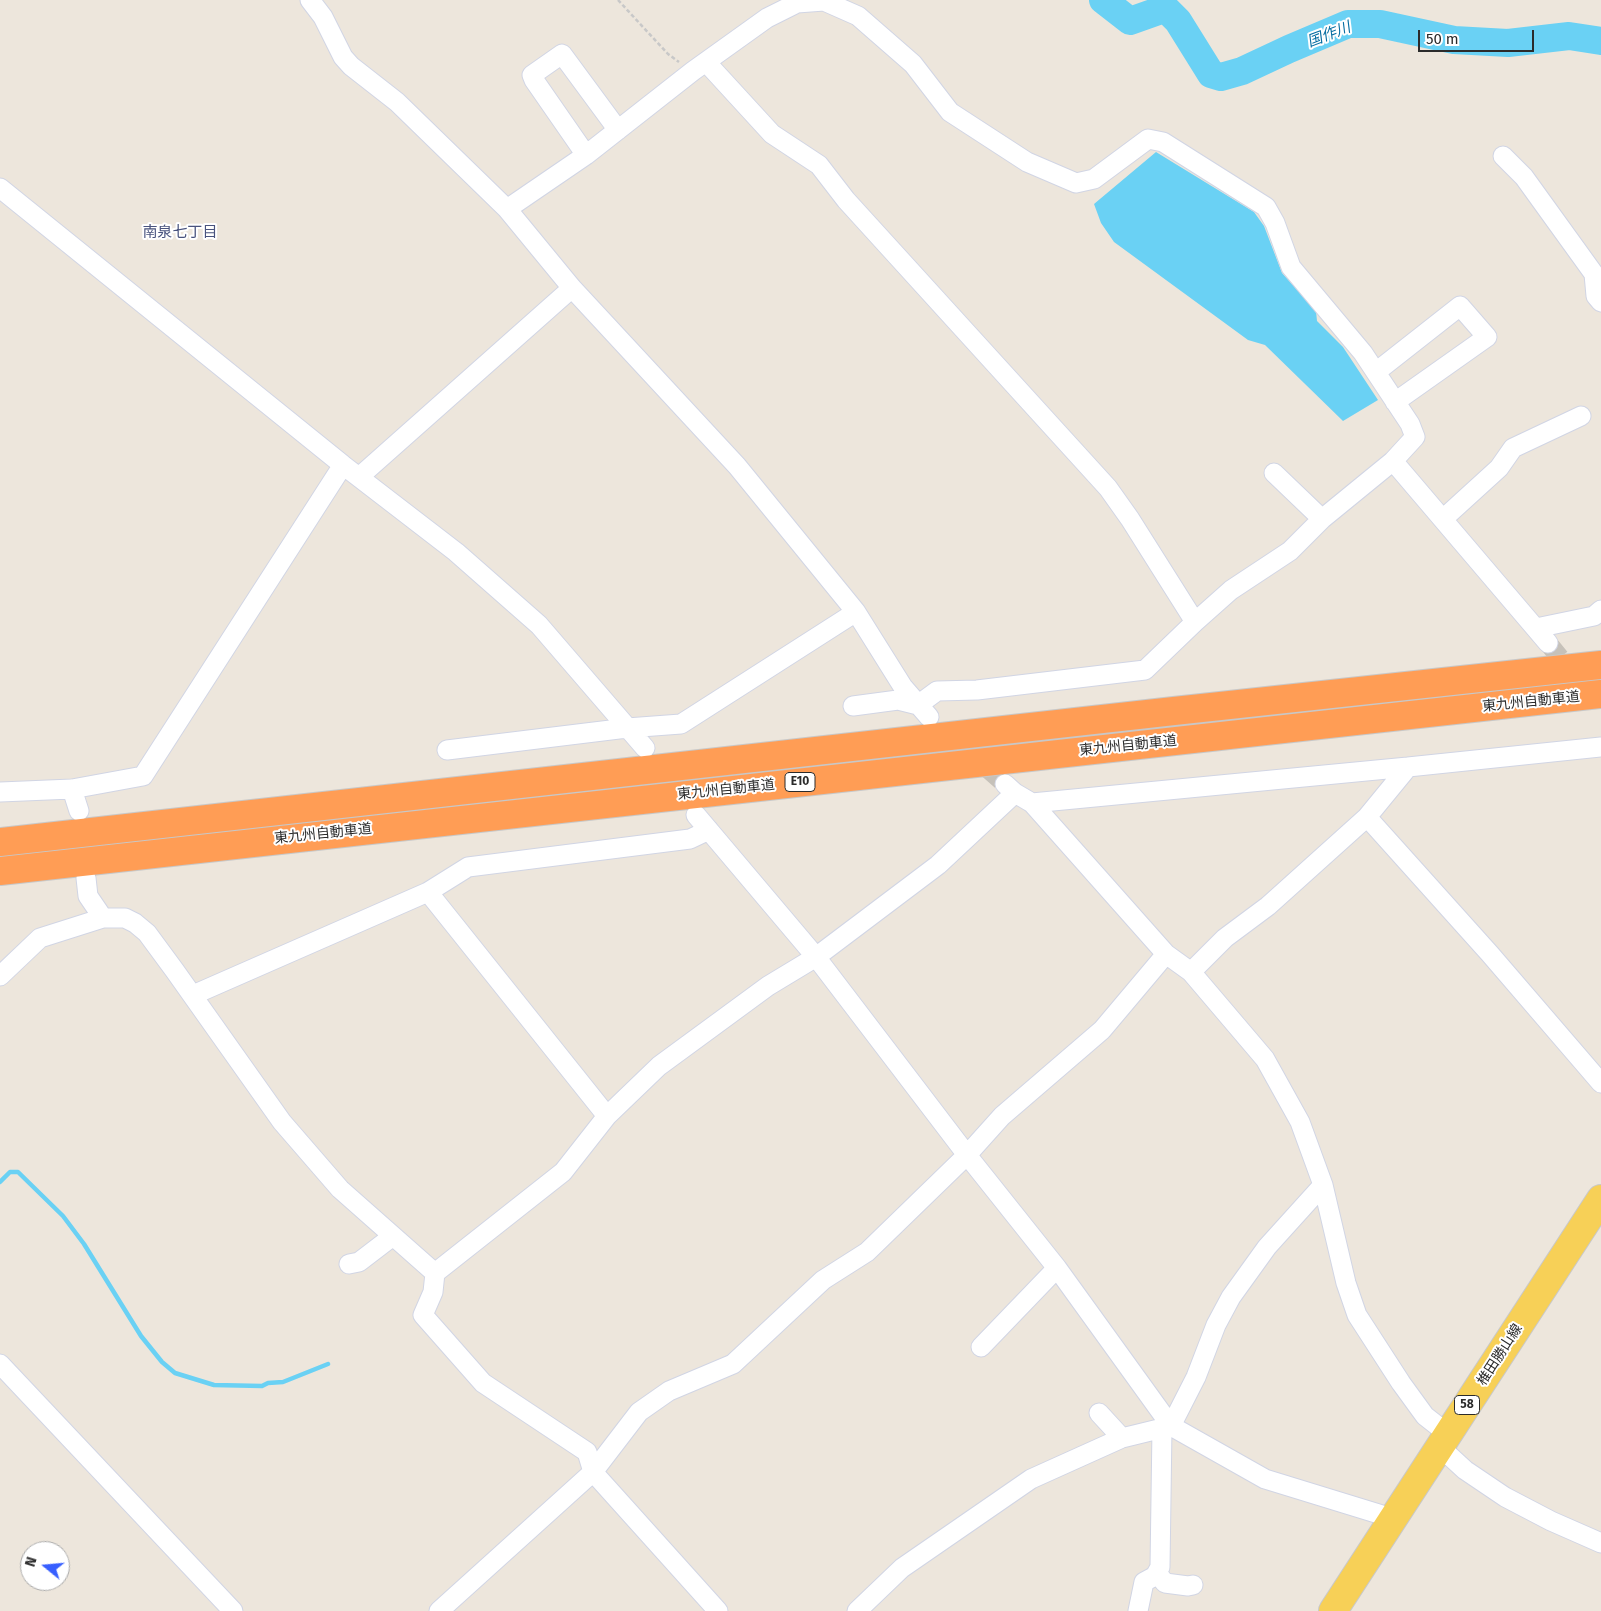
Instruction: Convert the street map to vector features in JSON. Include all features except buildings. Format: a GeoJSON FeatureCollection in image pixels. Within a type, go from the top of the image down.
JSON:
{"type":"FeatureCollection","features":[{"type":"Feature","properties":{"kind":"highway","name":"東九州自動車道"},"geometry":{"type":"LineString","coordinates":[[0,842],[1601,665]]}},
{"type":"Feature","properties":{"kind":"highway","name":"東九州自動車道"},"geometry":{"type":"LineString","coordinates":[[0,871],[1601,694]]}},
{"type":"Feature","properties":{"kind":"main road","name":"椎田勝山線"},"geometry":{"type":"LineString","coordinates":[[1333,1611],[1601,1199]]}},
{"type":"Feature","properties":{"kind":"street"},"geometry":{"type":"LineString","coordinates":[[310,0],[323,17],[342,56],[351,66],[398,102],[507,209],[572,288],[737,466],[856,612],[903,687],[924,711]]}},
{"type":"Feature","properties":{"kind":"street"},"geometry":{"type":"LineString","coordinates":[[507,209],[586,155],[700,66],[767,18],[797,3],[824,1],[858,16],[913,64],[950,112],[1027,162],[1076,183],[1094,179],[1148,139],[1162,142],[1266,207],[1275,223],[1291,267],[1363,353],[1410,424],[1414,437],[1393,461],[1322,519],[1290,551],[1231,590],[1146,670],[977,690],[937,691],[924,711]]}},
{"type":"Feature","properties":{"kind":"street"},"geometry":{"type":"LineString","coordinates":[[586,155],[532,76],[562,54],[618,130]]}},
{"type":"Feature","properties":{"kind":"street"},"geometry":{"type":"LineString","coordinates":[[700,66],[772,134],[819,165],[846,200],[1108,488],[1130,519],[1195,622]]}},
{"type":"Feature","properties":{"kind":"street"},"geometry":{"type":"LineString","coordinates":[[1503,156],[1524,176],[1594,274],[1596,296],[1601,302]]}},
{"type":"Feature","properties":{"kind":"street"},"geometry":{"type":"LineString","coordinates":[[0,188],[343,465],[456,552],[539,624],[645,748]]}},
{"type":"Feature","properties":{"kind":"street"},"geometry":{"type":"LineString","coordinates":[[360,477],[572,288]]}},
{"type":"Feature","properties":{"kind":"street"},"geometry":{"type":"LineString","coordinates":[[1376,372],[1460,306],[1487,337],[1395,402]]}},
{"type":"Feature","properties":{"kind":"street"},"geometry":{"type":"LineString","coordinates":[[1443,519],[1499,468],[1513,448],[1581,416]]}},
{"type":"Feature","properties":{"kind":"street"},"geometry":{"type":"LineString","coordinates":[[1393,461],[1548,643]]}},
{"type":"Feature","properties":{"kind":"street"},"geometry":{"type":"LineString","coordinates":[[0,792],[72,789],[143,776],[343,465]]}},
{"type":"Feature","properties":{"kind":"street"},"geometry":{"type":"LineString","coordinates":[[1274,473],[1322,519]]}},
{"type":"Feature","properties":{"kind":"street"},"geometry":{"type":"LineString","coordinates":[[1536,628],[1594,616],[1601,610]]}},
{"type":"Feature","properties":{"kind":"street"},"geometry":{"type":"LineString","coordinates":[[447,750],[627,728],[681,724],[856,612]]}},
{"type":"Feature","properties":{"kind":"street"},"geometry":{"type":"LineString","coordinates":[[854,706],[898,700],[924,711]]}},
{"type":"Feature","properties":{"kind":"street"},"geometry":{"type":"LineString","coordinates":[[1032,803],[1408,768],[1601,747]]}},
{"type":"Feature","properties":{"kind":"street"},"geometry":{"type":"LineString","coordinates":[[1191,972],[1225,938],[1268,906],[1368,817],[1408,768]]}},
{"type":"Feature","properties":{"kind":"street"},"geometry":{"type":"LineString","coordinates":[[718,1611],[593,1472],[587,1452],[483,1383],[422,1315],[433,1292],[435,1274],[563,1172],[607,1116],[659,1066],[768,986],[816,956],[938,865],[1010,788],[1032,803],[1166,954],[1191,972],[1265,1059],[1300,1122],[1323,1186],[1346,1283],[1358,1315],[1401,1383],[1465,1470],[1505,1497],[1551,1521],[1601,1543]]}},
{"type":"Feature","properties":{"kind":"street"},"geometry":{"type":"LineString","coordinates":[[72,789],[79,811]]}},
{"type":"Feature","properties":{"kind":"street"},"geometry":{"type":"LineString","coordinates":[[696,815],[816,956],[967,1155],[1057,1268],[1167,1427],[1264,1479],[1392,1518]]}},
{"type":"Feature","properties":{"kind":"street"},"geometry":{"type":"LineString","coordinates":[[1368,817],[1601,1083]]}},
{"type":"Feature","properties":{"kind":"street"},"geometry":{"type":"LineString","coordinates":[[193,995],[428,892],[468,867],[690,839],[709,830]]}},
{"type":"Feature","properties":{"kind":"street"},"geometry":{"type":"LineString","coordinates":[[86,878],[88,896],[103,918]]}},
{"type":"Feature","properties":{"kind":"street"},"geometry":{"type":"LineString","coordinates":[[428,892],[607,1116]]}},
{"type":"Feature","properties":{"kind":"street"},"geometry":{"type":"LineString","coordinates":[[0,976],[40,938],[103,918],[125,918],[135,923],[147,933],[193,995],[282,1122],[340,1189],[435,1274]]}},
{"type":"Feature","properties":{"kind":"street"},"geometry":{"type":"LineString","coordinates":[[439,1611],[593,1472],[639,1412],[669,1391],[733,1364],[823,1280],[868,1252],[967,1155],[1002,1116],[1102,1030],[1166,954]]}},
{"type":"Feature","properties":{"kind":"street"},"geometry":{"type":"LineString","coordinates":[[1138,1611],[1144,1582],[1155,1576],[1160,1567],[1167,1427],[1196,1377],[1216,1325],[1232,1297],[1267,1247],[1323,1186]]}},
{"type":"Feature","properties":{"kind":"street"},"geometry":{"type":"LineString","coordinates":[[349,1264],[359,1262],[392,1236]]}},
{"type":"Feature","properties":{"kind":"street"},"geometry":{"type":"LineString","coordinates":[[981,1347],[1057,1268]]}},
{"type":"Feature","properties":{"kind":"street"},"geometry":{"type":"LineString","coordinates":[[0,1364],[233,1611]]}},
{"type":"Feature","properties":{"kind":"street"},"geometry":{"type":"LineString","coordinates":[[1099,1413],[1122,1438]]}},
{"type":"Feature","properties":{"kind":"street"},"geometry":{"type":"LineString","coordinates":[[857,1611],[875,1604],[902,1568],[1031,1479],[1122,1438],[1167,1427]]}},
{"type":"Feature","properties":{"kind":"street"},"geometry":{"type":"LineString","coordinates":[[1157,1573],[1165,1583],[1193,1585]]}},
{"type":"Feature","properties":{"kind":"path"},"geometry":{"type":"LineString","coordinates":[[618,0],[668,54],[700,66]]}},
{"type":"Feature","properties":{"kind":"water"},"geometry":{"type":"Polygon","coordinates":[[[1156,152],[1254,212],[1264,226],[1282,273],[1316,311],[1317,321],[1343,347],[1378,400],[1343,421],[1265,345],[1248,340],[1114,242],[1101,223],[1094,204],[1156,152]]]}},
{"type":"Feature","properties":{"kind":"waterway","name":"国作川"},"geometry":{"type":"LineString","coordinates":[[1103,0],[1130,21],[1161,10],[1167,10],[1178,21],[1211,74],[1221,77],[1242,71],[1348,24],[1380,24],[1454,40],[1508,43],[1569,36],[1601,41]]}},
{"type":"Feature","properties":{"kind":"waterway"},"geometry":{"type":"LineString","coordinates":[[0,1182],[10,1172],[18,1172],[63,1216],[84,1244],[141,1336],[162,1362],[175,1373],[214,1385],[262,1386],[268,1383],[283,1382],[328,1364]]}},
{"type":"Feature","properties":{"kind":"tunnel"},"geometry":{"type":"LineString","coordinates":[[1548,643],[1601,708]]}},
{"type":"Feature","properties":{"kind":"tunnel"},"geometry":{"type":"LineString","coordinates":[[945,731],[1005,784]]}},
{"type":"Feature","properties":{"kind":"district","name":"南泉七丁目"},"geometry":{"type":"Point","coordinates":[180,233]}}]}
